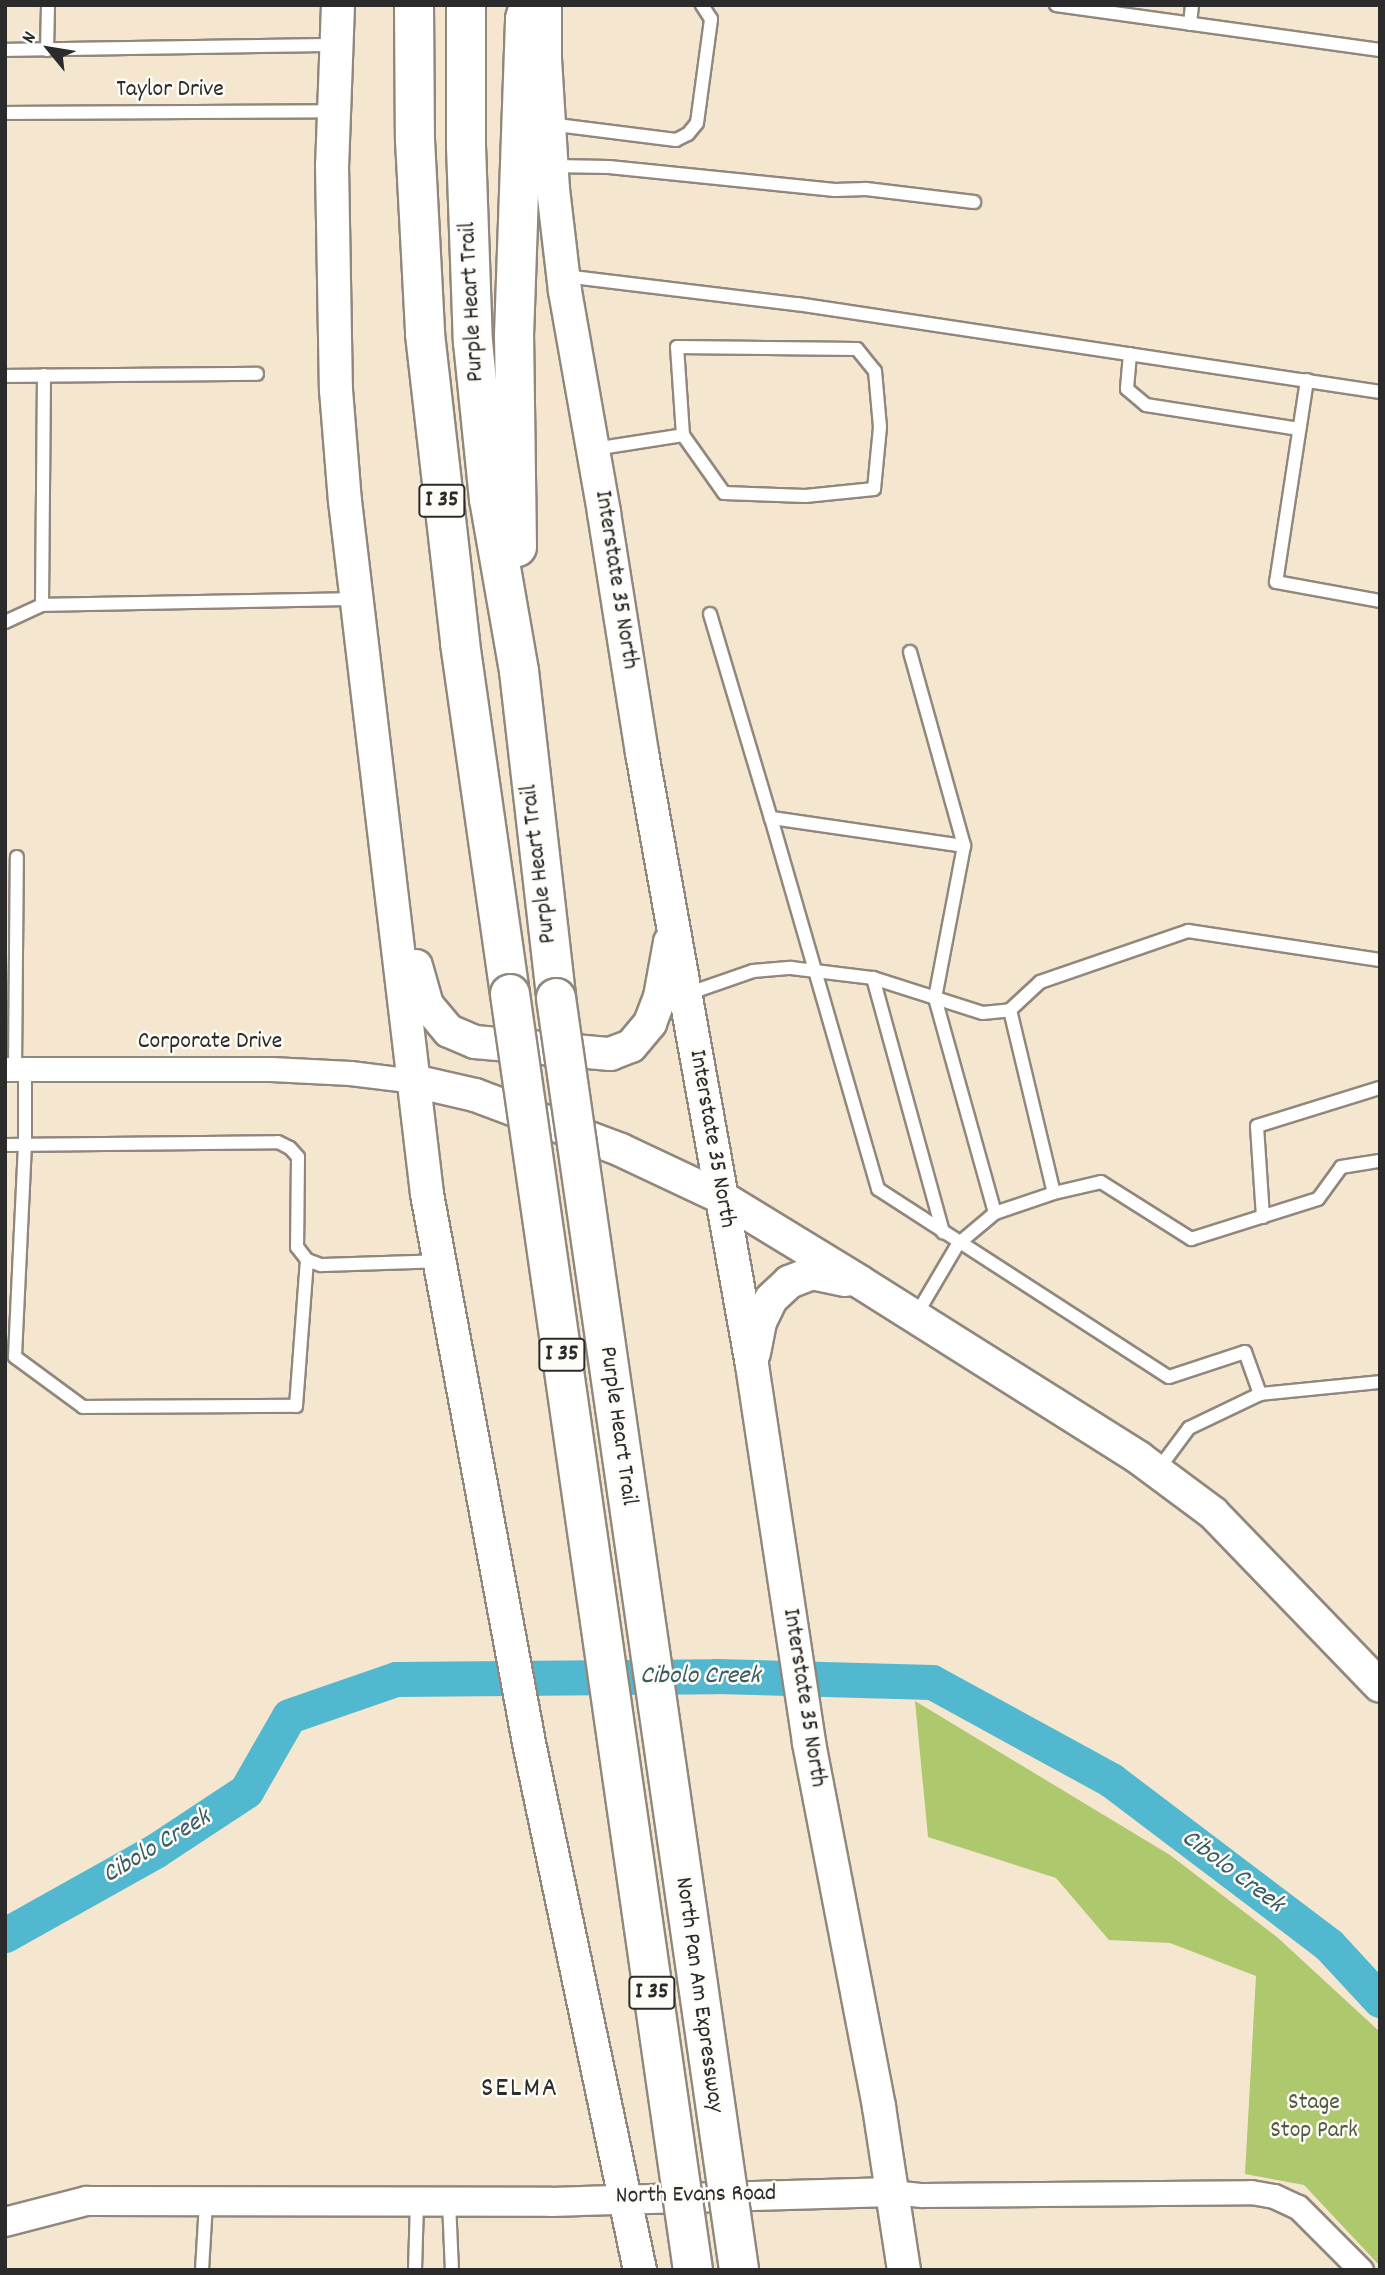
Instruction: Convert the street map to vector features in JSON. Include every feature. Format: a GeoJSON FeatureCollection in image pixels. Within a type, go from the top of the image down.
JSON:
{"type":"FeatureCollection","features":[{"type":"Feature","properties":{"kind":"highway","name":"Purple Heart Trail"},"geometry":{"type":"LineString","coordinates":[[414,5],[415,140],[426,347],[460,643],[614,1716]]}},
{"type":"Feature","properties":{"kind":"highway","name":"Purple Heart Trail"},"geometry":{"type":"LineString","coordinates":[[466,5],[466,146],[474,342],[489,499],[519,671],[556,999],[659,1720]]}},
{"type":"Feature","properties":{"kind":"highway"},"geometry":{"type":"LineString","coordinates":[[519,671],[514,336],[526,19],[529,5]]}},
{"type":"Feature","properties":{"kind":"highway","name":"North Pan Am Expressway"},"geometry":{"type":"LineString","coordinates":[[614,1716],[693,2270]]}},
{"type":"Feature","properties":{"kind":"highway","name":"North Pan Am Expressway"},"geometry":{"type":"LineString","coordinates":[[659,1720],[739,2270]]}},
{"type":"Feature","properties":{"kind":"main road"},"geometry":{"type":"LineString","coordinates":[[338,5],[332,294],[336,390],[427,1195],[529,1743],[640,2270]]}},
{"type":"Feature","properties":{"kind":"main road","name":"Interstate 35 North"},"geometry":{"type":"LineString","coordinates":[[545,5],[549,124],[563,276],[642,753],[674,920],[751,1365],[809,1743],[879,2107],[904,2270]]}},
{"type":"Feature","properties":{"kind":"main road"},"geometry":{"type":"LineString","coordinates":[[391,880],[427,1005],[449,1031],[475,1042],[610,1054],[631,1046],[650,1023],[660,997],[674,920]]}},
{"type":"Feature","properties":{"kind":"main road"},"geometry":{"type":"LineString","coordinates":[[414,1081],[475,1095],[621,1150],[721,1197],[915,1317],[1156,1471],[1213,1513],[1380,1686]]}},
{"type":"Feature","properties":{"kind":"main road"},"geometry":{"type":"LineString","coordinates":[[751,1365],[760,1322],[771,1298],[789,1282],[812,1273],[859,1282]]}},
{"type":"Feature","properties":{"kind":"street","name":"Corporate Drive"},"geometry":{"type":"LineString","coordinates":[[15,1069],[271,1069],[350,1073],[414,1081]]}},
{"type":"Feature","properties":{"kind":"street","name":"North Evans Road"},"geometry":{"type":"LineString","coordinates":[[5,2222],[86,2201],[417,2203],[891,2192],[922,2195],[1251,2192],[1274,2196],[1298,2207],[1361,2270]]}},
{"type":"Feature","properties":{"kind":"lane"},"geometry":{"type":"LineString","coordinates":[[47,50],[48,5]]}},
{"type":"Feature","properties":{"kind":"lane"},"geometry":{"type":"LineString","coordinates":[[549,124],[676,140],[688,134],[697,123],[711,19],[702,5]]}},
{"type":"Feature","properties":{"kind":"lane"},"geometry":{"type":"LineString","coordinates":[[1056,5],[1380,50]]}},
{"type":"Feature","properties":{"kind":"lane"},"geometry":{"type":"LineString","coordinates":[[1190,24],[1192,5]]}},
{"type":"Feature","properties":{"kind":"lane"},"geometry":{"type":"LineString","coordinates":[[5,50],[337,45]]}},
{"type":"Feature","properties":{"kind":"lane","name":"Taylor Drive"},"geometry":{"type":"LineString","coordinates":[[5,113],[334,111]]}},
{"type":"Feature","properties":{"kind":"lane"},"geometry":{"type":"LineString","coordinates":[[552,166],[609,167],[835,190],[866,189],[974,202]]}},
{"type":"Feature","properties":{"kind":"lane"},"geometry":{"type":"LineString","coordinates":[[563,276],[784,302],[1380,392]]}},
{"type":"Feature","properties":{"kind":"lane"},"geometry":{"type":"LineString","coordinates":[[677,347],[857,349],[875,371],[880,427],[874,489],[805,496],[724,494],[683,435],[677,347]]}},
{"type":"Feature","properties":{"kind":"lane"},"geometry":{"type":"LineString","coordinates":[[1130,354],[1127,389],[1136,400],[1146,405],[1299,429]]}},
{"type":"Feature","properties":{"kind":"lane"},"geometry":{"type":"LineString","coordinates":[[5,376],[257,374]]}},
{"type":"Feature","properties":{"kind":"lane"},"geometry":{"type":"LineString","coordinates":[[42,605],[44,375]]}},
{"type":"Feature","properties":{"kind":"lane"},"geometry":{"type":"LineString","coordinates":[[1307,380],[1276,582],[1380,601]]}},
{"type":"Feature","properties":{"kind":"lane"},"geometry":{"type":"LineString","coordinates":[[593,450],[683,435]]}},
{"type":"Feature","properties":{"kind":"lane"},"geometry":{"type":"LineString","coordinates":[[5,622],[42,605],[358,599]]}},
{"type":"Feature","properties":{"kind":"lane"},"geometry":{"type":"LineString","coordinates":[[710,614],[878,1189],[958,1244],[1169,1377],[1245,1352],[1260,1394]]}},
{"type":"Feature","properties":{"kind":"lane"},"geometry":{"type":"LineString","coordinates":[[910,652],[964,846],[936,998],[995,1213]]}},
{"type":"Feature","properties":{"kind":"lane"},"geometry":{"type":"LineString","coordinates":[[771,818],[964,846]]}},
{"type":"Feature","properties":{"kind":"lane"},"geometry":{"type":"LineString","coordinates":[[5,1144],[25,1144],[278,1142],[290,1148],[298,1157],[298,1247],[307,1261],[296,1406],[83,1407],[15,1357],[25,1144],[15,1069],[18,857]]}},
{"type":"Feature","properties":{"kind":"lane"},"geometry":{"type":"LineString","coordinates":[[687,994],[753,971],[791,968],[873,978],[983,1013],[1010,1010],[1040,982],[1188,931],[1380,960]]}},
{"type":"Feature","properties":{"kind":"lane"},"geometry":{"type":"LineString","coordinates":[[873,978],[943,1233]]}},
{"type":"Feature","properties":{"kind":"lane"},"geometry":{"type":"LineString","coordinates":[[1010,1010],[1054,1193]]}},
{"type":"Feature","properties":{"kind":"lane"},"geometry":{"type":"LineString","coordinates":[[1263,1217],[1257,1126],[1380,1088]]}},
{"type":"Feature","properties":{"kind":"lane"},"geometry":{"type":"LineString","coordinates":[[915,1317],[958,1244],[995,1213],[1054,1193],[1101,1182],[1191,1239],[1318,1199],[1341,1167],[1380,1161]]}},
{"type":"Feature","properties":{"kind":"lane"},"geometry":{"type":"LineString","coordinates":[[307,1261],[321,1265],[439,1261]]}},
{"type":"Feature","properties":{"kind":"lane"},"geometry":{"type":"LineString","coordinates":[[1156,1471],[1189,1428],[1260,1394],[1380,1382]]}},
{"type":"Feature","properties":{"kind":"lane"},"geometry":{"type":"LineString","coordinates":[[202,2270],[206,2202]]}},
{"type":"Feature","properties":{"kind":"lane"},"geometry":{"type":"LineString","coordinates":[[449,2202],[452,2270]]}},
{"type":"Feature","properties":{"kind":"lane"},"geometry":{"type":"LineString","coordinates":[[415,2270],[417,2203]]}},
{"type":"Feature","properties":{"kind":"green space","name":"Stage Stop Park"},"geometry":{"type":"Polygon","coordinates":[[[915,1701],[1170,1855],[1277,1937],[1380,2032],[1380,2266],[1304,2185],[1245,2174],[1256,1976],[1170,1943],[1109,1940],[1056,1878],[928,1837],[915,1701]]]}},
{"type":"Feature","properties":{"kind":"waterway","name":"Cibolo Creek"},"geometry":{"type":"LineString","coordinates":[[5,1935],[155,1851],[246,1791],[289,1716],[396,1679],[716,1676],[932,1682],[1111,1780],[1329,1945],[1380,2000]]}},
{"type":"Feature","properties":{"kind":"district","name":"SELMA"},"geometry":{"type":"Point","coordinates":[520,2090]}}]}
